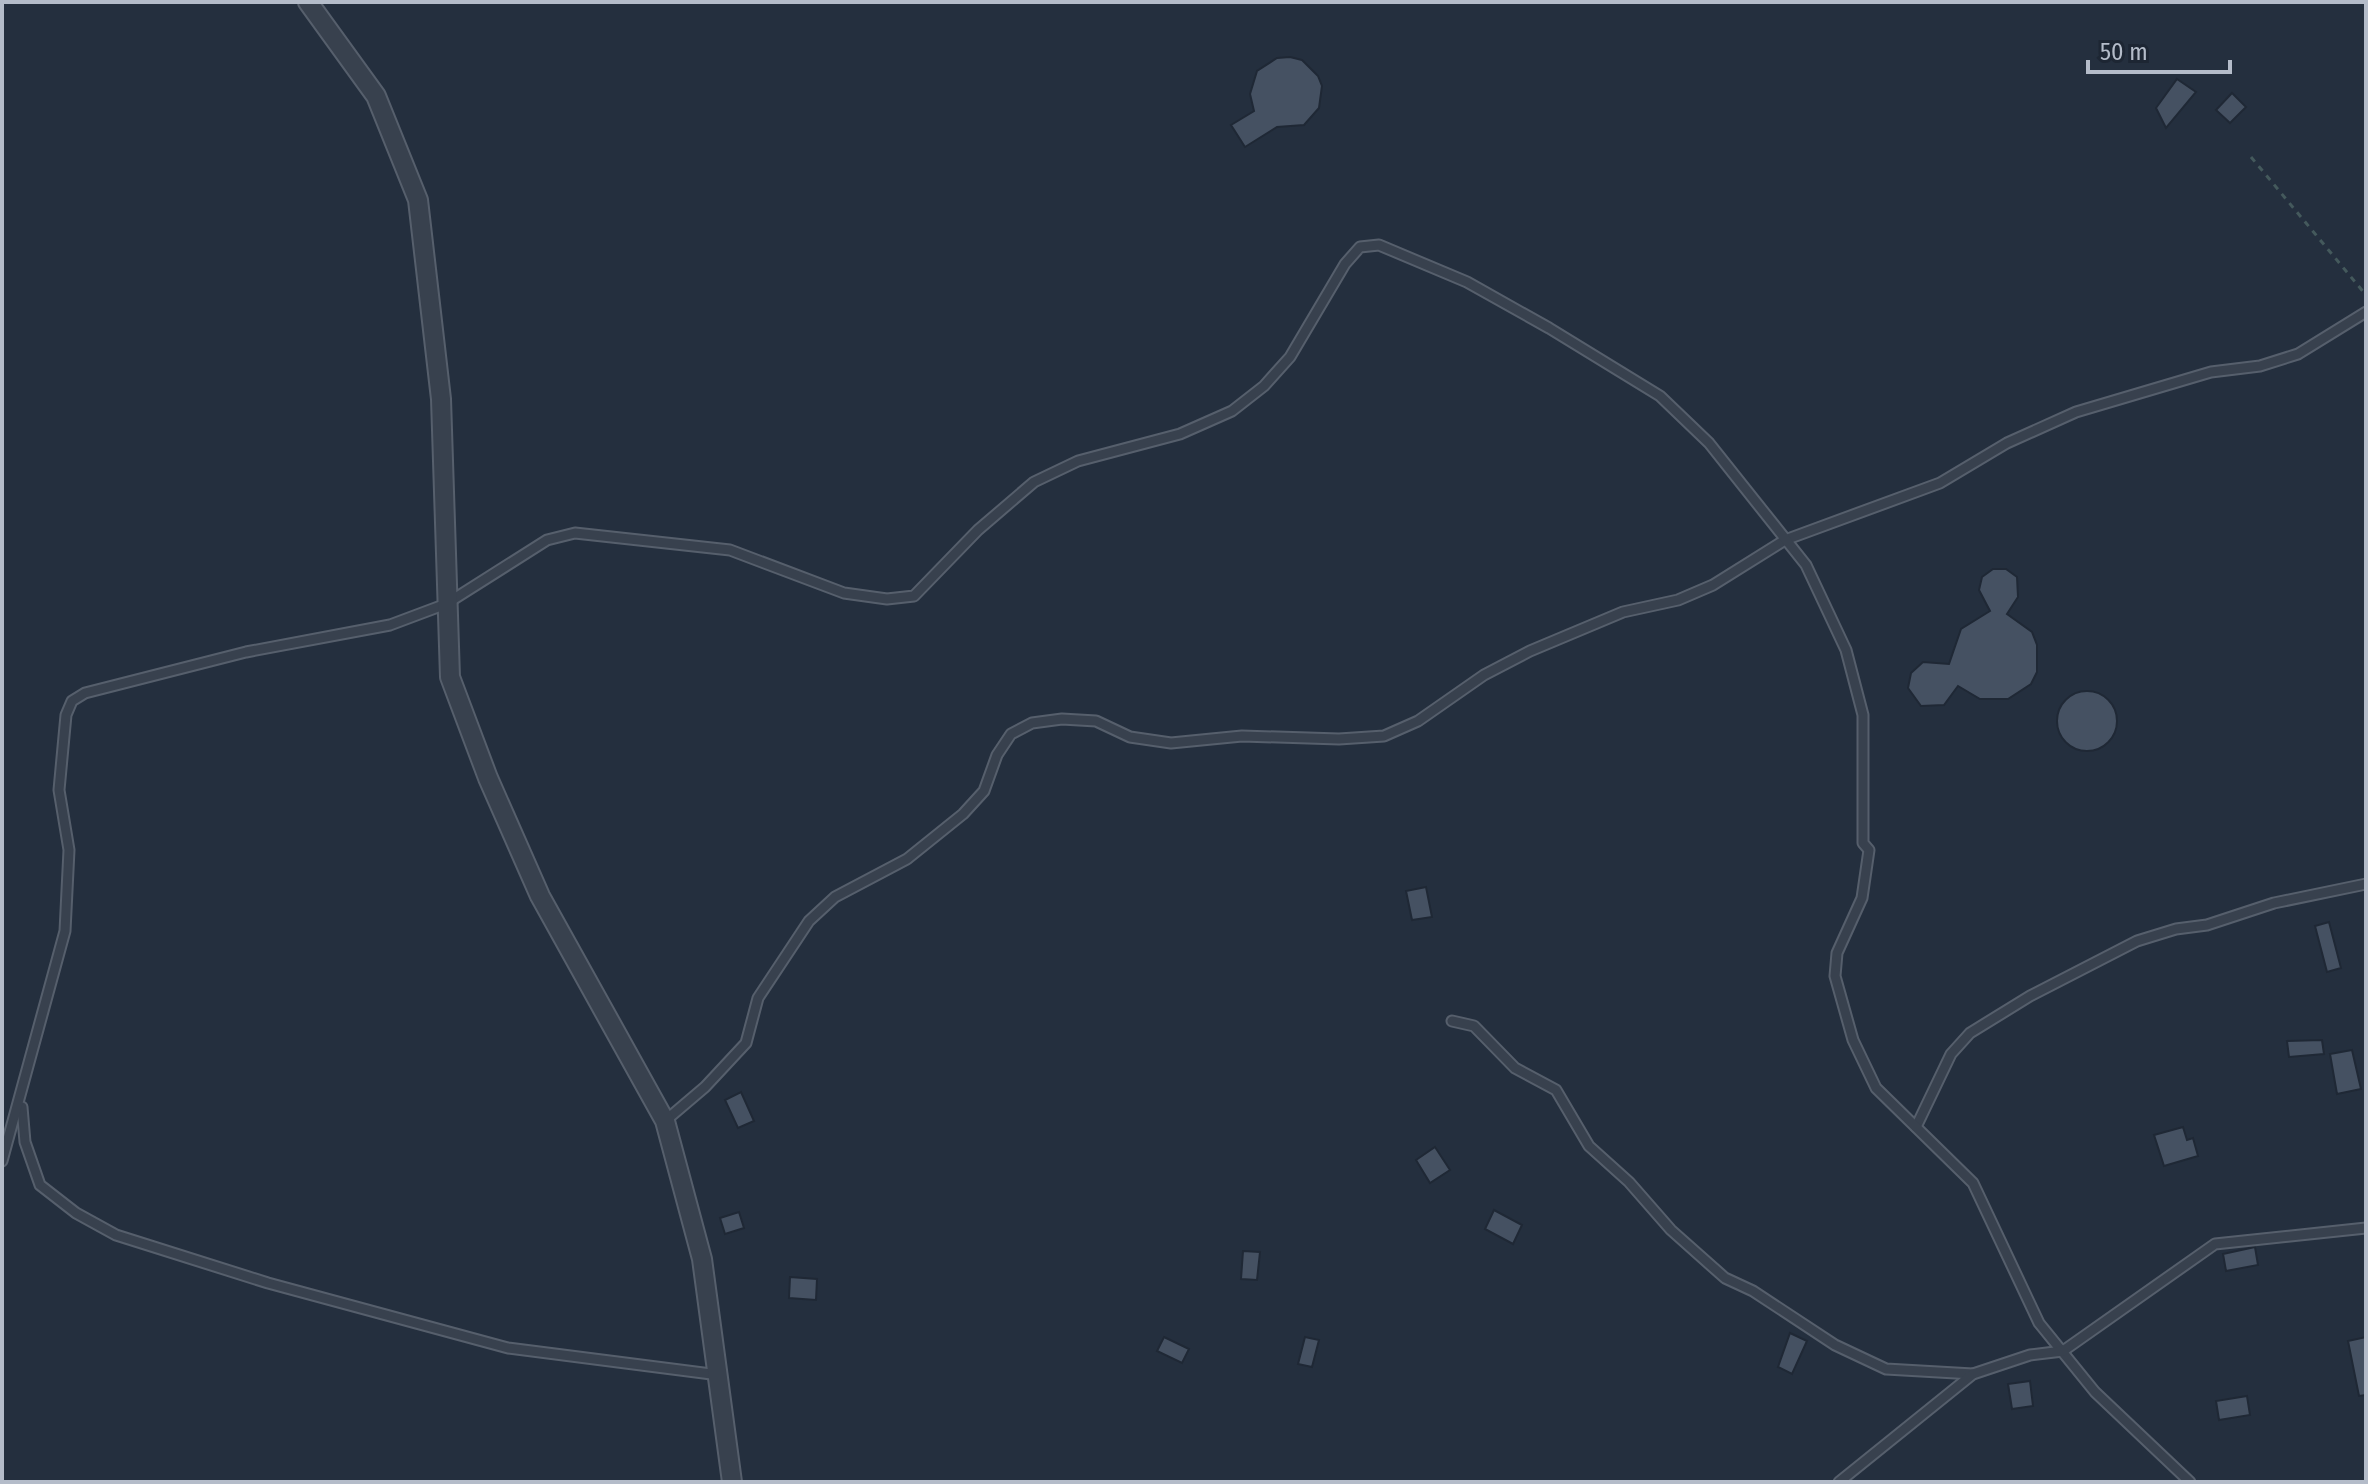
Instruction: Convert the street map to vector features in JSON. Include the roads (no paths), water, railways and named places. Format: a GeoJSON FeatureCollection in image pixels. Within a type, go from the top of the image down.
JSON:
{"type":"FeatureCollection","features":[{"type":"Feature","properties":{"kind":"street"},"geometry":{"type":"LineString","coordinates":[[308,2],[376,96],[418,200],[441,399],[450,677],[488,778],[540,896],[665,1121],[702,1259],[732,1482]]}},
{"type":"Feature","properties":{"kind":"lane"},"geometry":{"type":"LineString","coordinates":[[2,1161],[21,1102],[65,931],[69,850],[59,790],[66,715],[72,701],[85,693],[246,652],[390,625],[446,604],[547,540],[575,533],[730,550],[844,593],[887,599],[914,596],[978,530],[1034,482],[1078,461],[1180,434],[1232,411],[1264,386],[1290,357],[1345,264],[1360,247],[1379,245],[1467,282],[1660,396],[1709,443],[1819,587],[1846,650],[1863,715],[1863,843],[1869,850],[1862,898],[1837,953],[1835,976],[1853,1040],[1876,1088],[1973,1183],[2039,1323],[2105,1401],[2190,1482]]}},
{"type":"Feature","properties":{"kind":"lane"},"geometry":{"type":"LineString","coordinates":[[665,1121],[705,1087],[746,1043],[758,998],[809,921],[835,897],[907,859],[963,814],[984,791],[997,755],[1011,734],[1021,729],[1062,719],[1096,721],[1130,737],[1171,743],[1242,736],[1339,739],[1384,736],[1418,721],[1484,675],[1530,651],[1623,612],[1678,600],[1713,585],[1785,540],[1940,483],[2007,443],[2076,412],[2211,372],[2260,366],[2298,354],[2366,312]]}},
{"type":"Feature","properties":{"kind":"lane"},"geometry":{"type":"LineString","coordinates":[[1916,1127],[1951,1054],[1970,1033],[2030,996],[2137,941],[2176,929],[2207,925],[2299,897],[2366,884]]}},
{"type":"Feature","properties":{"kind":"lane"},"geometry":{"type":"LineString","coordinates":[[1452,1021],[1474,1026],[1515,1068],[1556,1090],[1589,1146],[1629,1182],[1671,1230],[1725,1278],[1753,1291],[1835,1345],[1886,1369],[1973,1374]]}},
{"type":"Feature","properties":{"kind":"lane"},"geometry":{"type":"LineString","coordinates":[[21,1102],[25,1142],[40,1185],[76,1213],[116,1235],[268,1283],[508,1348],[719,1375]]}},
{"type":"Feature","properties":{"kind":"lane"},"geometry":{"type":"LineString","coordinates":[[1839,1482],[1973,1374],[2030,1355],[2063,1351],[2215,1244],[2366,1228]]}}]}
